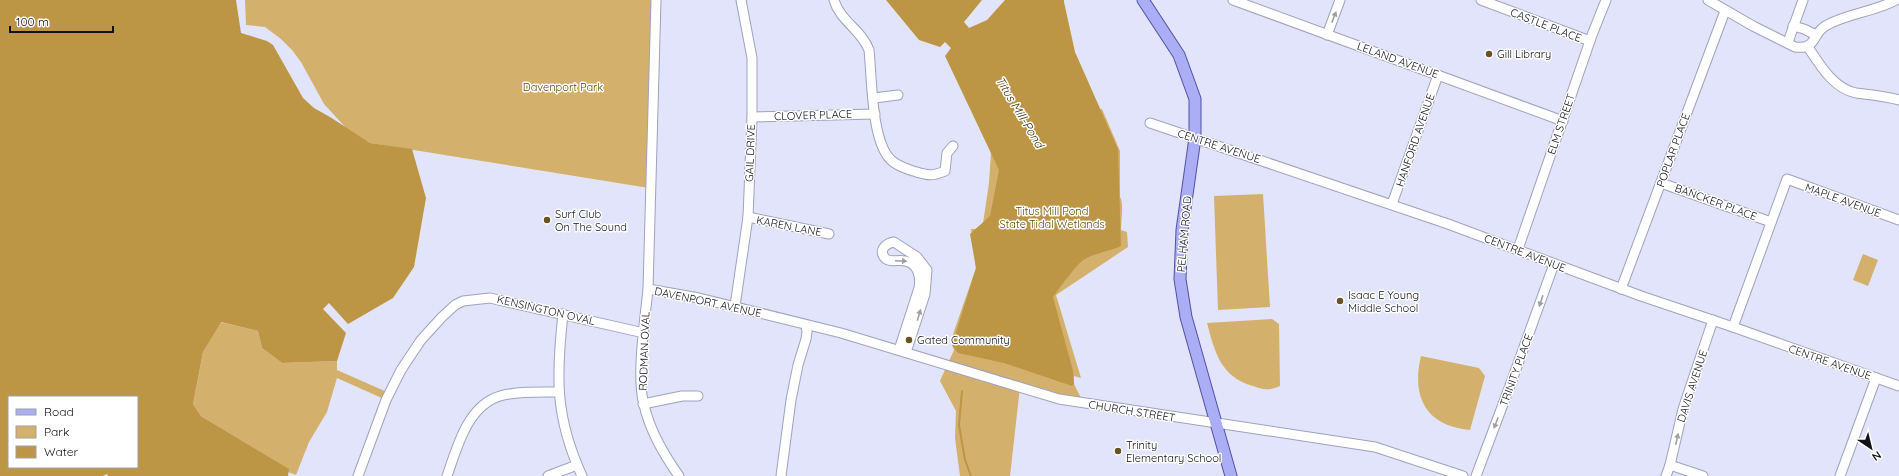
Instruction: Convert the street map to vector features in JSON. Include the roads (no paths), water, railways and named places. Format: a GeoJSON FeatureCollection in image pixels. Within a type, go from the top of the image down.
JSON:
{"type":"FeatureCollection","features":[{"type":"Feature","properties":{"kind":"main road","name":"PELHAM ROAD"},"geometry":{"type":"LineString","coordinates":[[1143,0],[1179,54],[1186,70],[1195,99],[1195,138],[1182,230],[1180,279],[1186,317],[1231,476]]}},
{"type":"Feature","properties":{"kind":"street","name":"DAVENPORT AVENUE"},"geometry":{"type":"LineString","coordinates":[[656,0],[648,289],[735,306],[806,325]]}},
{"type":"Feature","properties":{"kind":"street","name":"GAIL DRIVE"},"geometry":{"type":"LineString","coordinates":[[735,306],[748,217],[752,117],[752,58],[742,0]]}},
{"type":"Feature","properties":{"kind":"street"},"geometry":{"type":"LineString","coordinates":[[834,0],[842,17],[854,26],[865,40],[868,50],[875,114],[882,146],[894,162],[898,165],[923,174],[934,176],[945,171],[947,154],[953,146]]}},
{"type":"Feature","properties":{"kind":"street","name":"LELAND AVENUE"},"geometry":{"type":"LineString","coordinates":[[1233,0],[1563,121]]}},
{"type":"Feature","properties":{"kind":"street"},"geometry":{"type":"LineString","coordinates":[[1327,34],[1340,0]]}},
{"type":"Feature","properties":{"kind":"street","name":"CASTLE PLACE"},"geometry":{"type":"LineString","coordinates":[[1481,0],[1590,42]]}},
{"type":"Feature","properties":{"kind":"street","name":"ELM STREET"},"geometry":{"type":"LineString","coordinates":[[1518,249],[1606,0]]}},
{"type":"Feature","properties":{"kind":"street"},"geometry":{"type":"LineString","coordinates":[[1708,0],[1795,47],[1808,47],[1812,44],[1816,35],[1821,29],[1831,23],[1868,12],[1896,0]]}},
{"type":"Feature","properties":{"kind":"street"},"geometry":{"type":"LineString","coordinates":[[1788,42],[1803,0]]}},
{"type":"Feature","properties":{"kind":"street","name":"POPLAR PLACE"},"geometry":{"type":"LineString","coordinates":[[1621,289],[1725,10]]}},
{"type":"Feature","properties":{"kind":"street"},"geometry":{"type":"LineString","coordinates":[[1793,26],[1804,29],[1816,35]]}},
{"type":"Feature","properties":{"kind":"street"},"geometry":{"type":"LineString","coordinates":[[1808,47],[1824,70],[1842,87],[1855,92],[1883,95],[1899,100]]}},
{"type":"Feature","properties":{"kind":"street","name":"HANFORD AVENUE"},"geometry":{"type":"LineString","coordinates":[[1392,204],[1438,75]]}},
{"type":"Feature","properties":{"kind":"street"},"geometry":{"type":"LineString","coordinates":[[874,98],[898,95]]}},
{"type":"Feature","properties":{"kind":"street","name":"CLOVER PLACE"},"geometry":{"type":"LineString","coordinates":[[752,117],[875,114]]}},
{"type":"Feature","properties":{"kind":"street","name":"CENTRE AVENUE"},"geometry":{"type":"LineString","coordinates":[[1150,124],[1392,204],[1518,249],[1621,289],[1899,386]]}},
{"type":"Feature","properties":{"kind":"street","name":"MAPLE AVENUE"},"geometry":{"type":"LineString","coordinates":[[1771,222],[1787,179],[1899,220]]}},
{"type":"Feature","properties":{"kind":"street","name":"BANCKER PLACE"},"geometry":{"type":"LineString","coordinates":[[1661,183],[1771,222]]}},
{"type":"Feature","properties":{"kind":"street","name":"KAREN LANE"},"geometry":{"type":"LineString","coordinates":[[748,217],[829,234]]}},
{"type":"Feature","properties":{"kind":"street"},"geometry":{"type":"LineString","coordinates":[[1733,327],[1771,222]]}},
{"type":"Feature","properties":{"kind":"street"},"geometry":{"type":"LineString","coordinates":[[894,242],[917,257],[927,270],[925,294],[903,351],[919,288],[920,278],[918,270],[913,264],[905,260],[892,261],[887,259],[883,254],[885,245],[894,242]]}},
{"type":"Feature","properties":{"kind":"street","name":"TRINITY PLACE"},"geometry":{"type":"LineString","coordinates":[[1476,476],[1554,264]]}},
{"type":"Feature","properties":{"kind":"street","name":"RODMAN OVAL"},"geometry":{"type":"LineString","coordinates":[[648,289],[641,367],[643,404],[656,440],[679,476]]}},
{"type":"Feature","properties":{"kind":"street","name":"KENSINGTON OVAL"},"geometry":{"type":"LineString","coordinates":[[358,476],[386,400],[401,370],[421,340],[455,305],[463,301],[490,298],[644,333]]}},
{"type":"Feature","properties":{"kind":"street"},"geometry":{"type":"LineString","coordinates":[[563,314],[559,351],[558,392],[562,421],[567,439],[582,476]]}},
{"type":"Feature","properties":{"kind":"street","name":"DAVIS AVENUE"},"geometry":{"type":"LineString","coordinates":[[1666,476],[1683,409],[1713,320]]}},
{"type":"Feature","properties":{"kind":"street"},"geometry":{"type":"LineString","coordinates":[[781,476],[791,400],[798,365],[806,339],[806,325]]}},
{"type":"Feature","properties":{"kind":"street","name":"CHURCH STREET"},"geometry":{"type":"LineString","coordinates":[[806,325],[903,351],[1058,399],[1374,447],[1463,476]]}},
{"type":"Feature","properties":{"kind":"street"},"geometry":{"type":"LineString","coordinates":[[1840,476],[1876,378]]}},
{"type":"Feature","properties":{"kind":"street"},"geometry":{"type":"LineString","coordinates":[[447,476],[465,429],[475,415],[488,402],[500,396],[538,392],[558,392]]}},
{"type":"Feature","properties":{"kind":"street"},"geometry":{"type":"LineString","coordinates":[[643,404],[682,396],[698,396]]}},
{"type":"Feature","properties":{"kind":"street"},"geometry":{"type":"LineString","coordinates":[[548,476],[577,465]]}},
{"type":"Feature","properties":{"kind":"street"},"geometry":{"type":"LineString","coordinates":[[1670,465],[1703,476]]}},
{"type":"Feature","properties":{"kind":"water"},"geometry":{"type":"Polygon","coordinates":[[[0,0],[236,0],[241,33],[267,41],[273,45],[303,98],[314,108],[370,143],[412,149],[426,198],[414,267],[393,298],[348,324],[329,303],[323,309],[346,333],[337,361],[282,363],[262,348],[258,331],[221,322],[203,352],[193,404],[201,416],[289,469],[288,476],[108,476],[107,474],[103,476],[0,476],[0,0]]]}},
{"type":"Feature","properties":{"kind":"water","name":"Titus Mill-Pond"},"geometry":{"type":"Polygon","coordinates":[[[886,0],[982,0],[964,22],[969,28],[987,20],[1005,0],[1064,0],[1075,52],[1118,149],[1121,246],[1094,255],[1082,261],[1073,270],[1053,297],[1073,371],[1074,384],[1072,386],[1004,363],[958,353],[952,345],[976,268],[970,234],[990,216],[999,170],[945,56],[951,48],[945,42],[940,47],[919,40],[886,0]]]}},
{"type":"Feature","properties":{"kind":"waterway"},"geometry":{"type":"LineString","coordinates":[[962,391],[959,425],[965,460],[971,476]]}},
{"type":"Feature","properties":{"kind":"place","name":"Gill Library"},"geometry":{"type":"Point","coordinates":[1489,54]}},
{"type":"Feature","properties":{"kind":"place","name":"Surf Club On The Sound"},"geometry":{"type":"Point","coordinates":[547,220]}},
{"type":"Feature","properties":{"kind":"place","name":"Isaac E Young Middle School"},"geometry":{"type":"Point","coordinates":[1340,301]}},
{"type":"Feature","properties":{"kind":"place","name":"Gated Community"},"geometry":{"type":"Point","coordinates":[909,340]}},
{"type":"Feature","properties":{"kind":"place","name":"Trinity Elementary School"},"geometry":{"type":"Point","coordinates":[1118,451]}},
{"type":"Feature","properties":{"kind":"park label","name":"Davenport Park"},"geometry":{"type":"Point","coordinates":[563,87]}},
{"type":"Feature","properties":{"kind":"park label","name":"Titus Mill Pond State Tidal Wetlands"},"geometry":{"type":"Point","coordinates":[1052,217]}}]}
